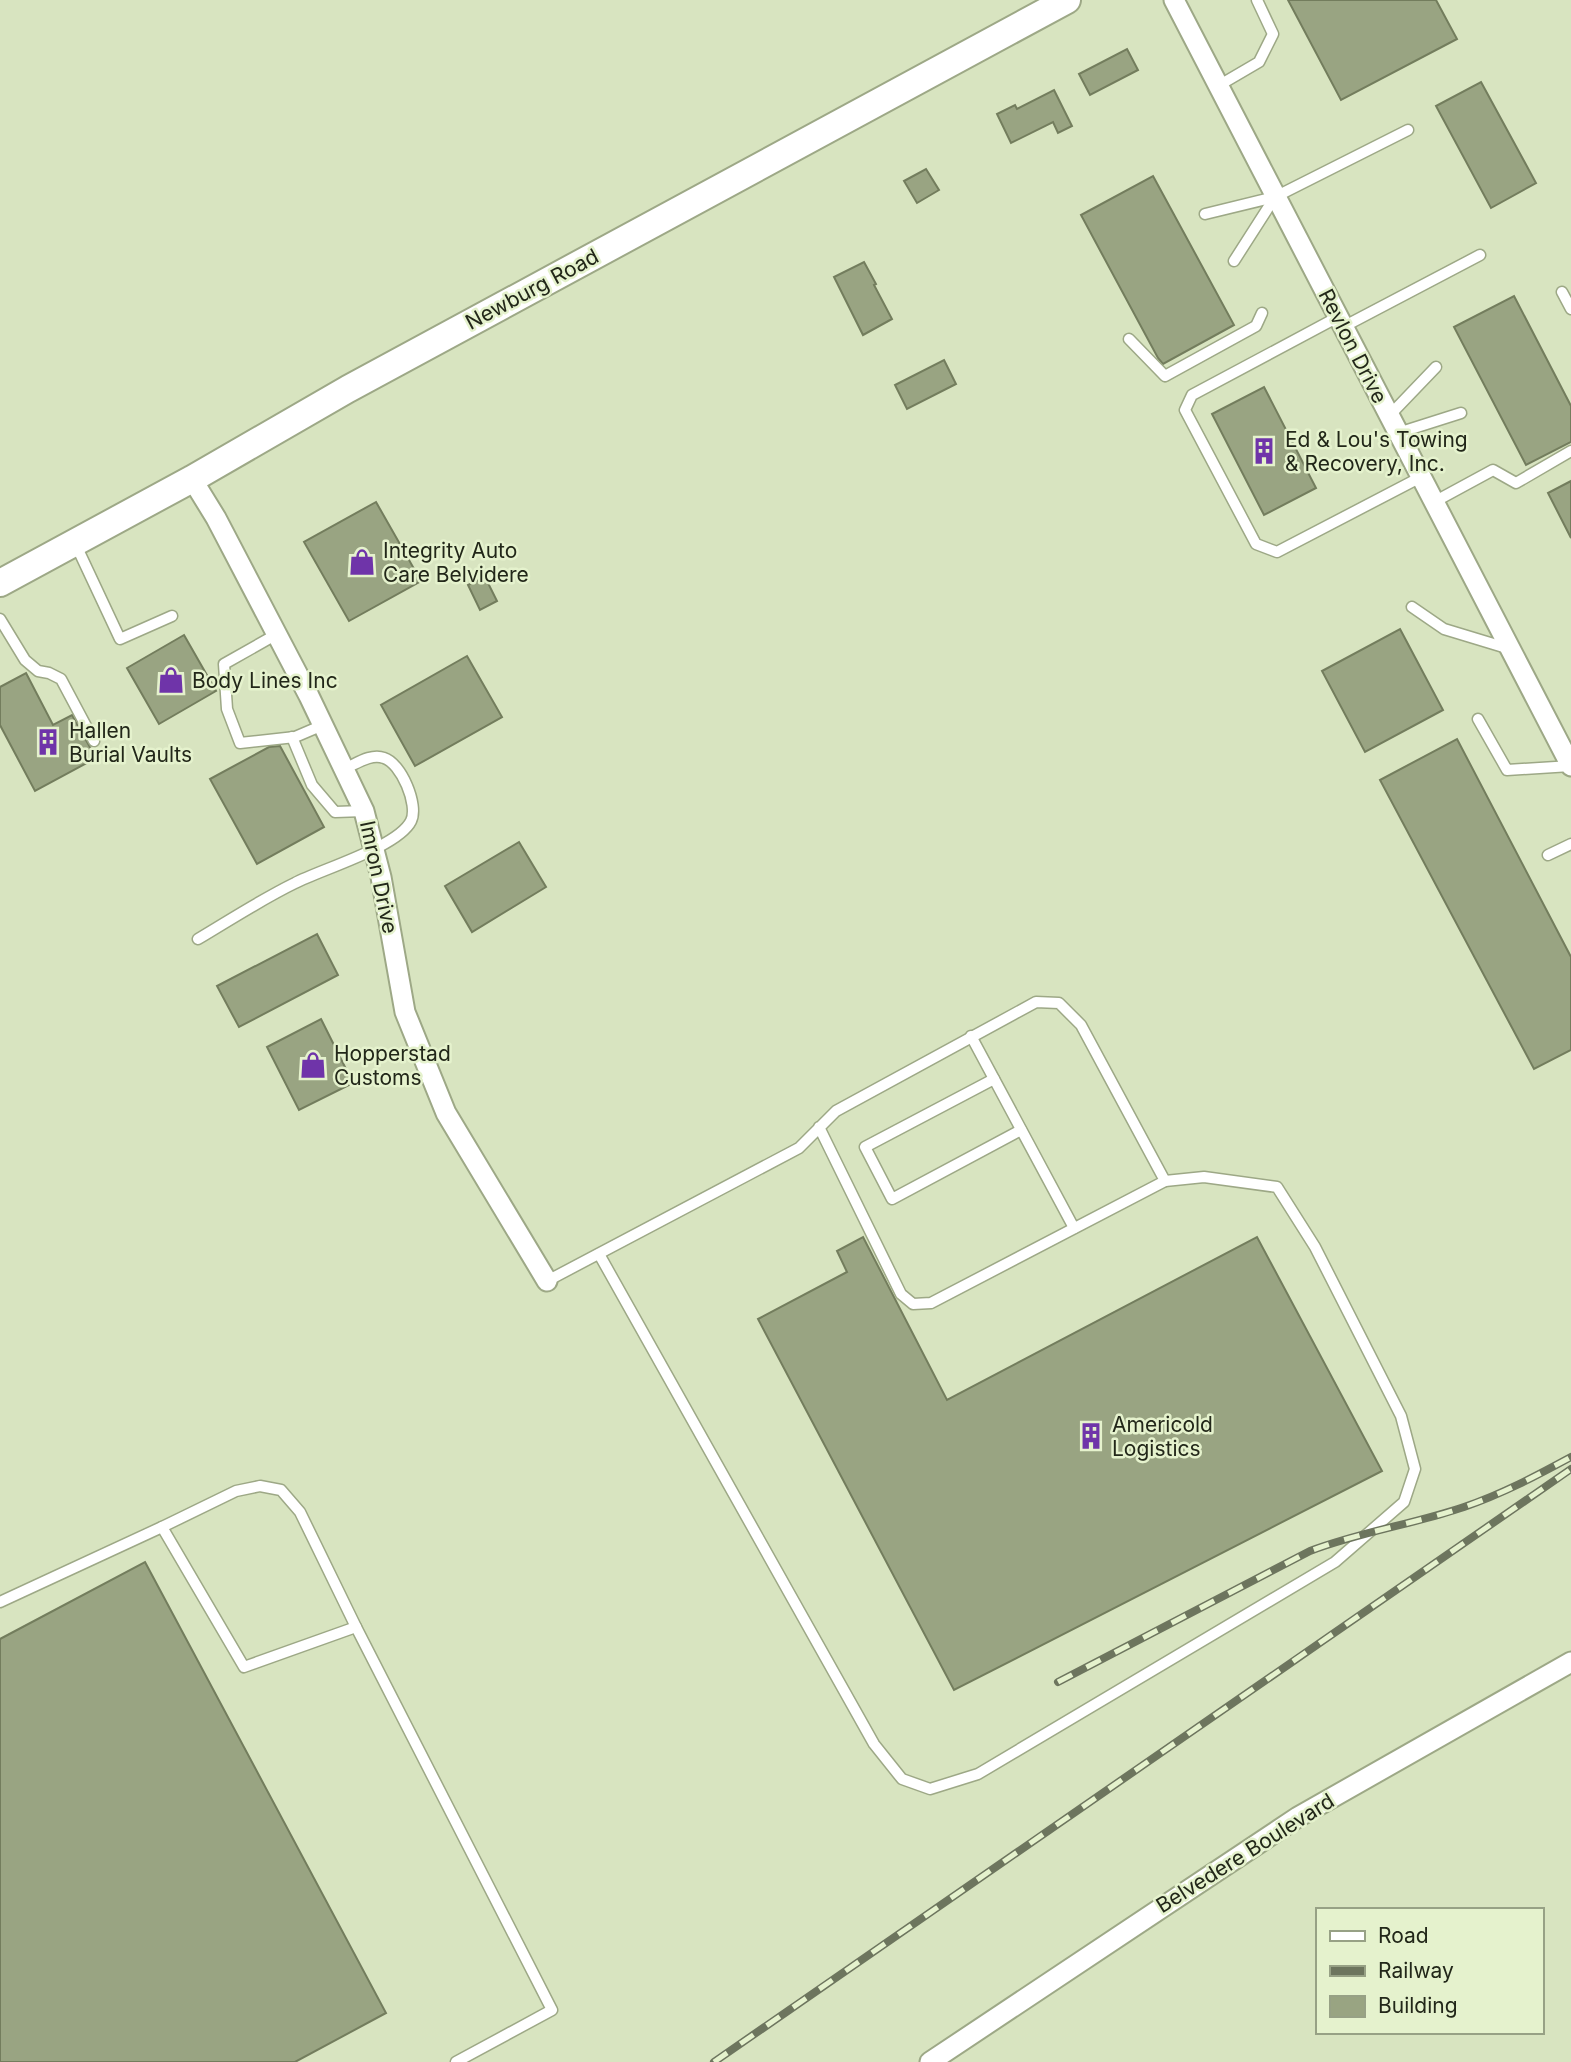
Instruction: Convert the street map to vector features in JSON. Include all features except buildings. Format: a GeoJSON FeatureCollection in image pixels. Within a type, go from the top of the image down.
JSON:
{"type":"FeatureCollection","features":[{"type":"Feature","properties":{"kind":"main road","name":"Newburg Road"},"geometry":{"type":"LineString","coordinates":[[0,583],[348,389],[1068,0]]}},
{"type":"Feature","properties":{"kind":"street","name":"Revlon Drive"},"geometry":{"type":"LineString","coordinates":[[1174,0],[1571,766]]}},
{"type":"Feature","properties":{"kind":"street","name":"Imron Drive"},"geometry":{"type":"LineString","coordinates":[[192,478],[277,634],[364,811],[381,877],[404,1012],[446,1113],[547,1281]]}},
{"type":"Feature","properties":{"kind":"street","name":"Belvedere Boulevard"},"geometry":{"type":"LineString","coordinates":[[930,2062],[1298,1817],[1571,1662]]}},
{"type":"Feature","properties":{"kind":"lane"},"geometry":{"type":"LineString","coordinates":[[1218,86],[1259,62],[1273,34],[1257,0]]}},
{"type":"Feature","properties":{"kind":"lane"},"geometry":{"type":"LineString","coordinates":[[1205,214],[1275,197],[1408,130]]}},
{"type":"Feature","properties":{"kind":"lane"},"geometry":{"type":"LineString","coordinates":[[1234,261],[1275,197]]}},
{"type":"Feature","properties":{"kind":"lane"},"geometry":{"type":"LineString","coordinates":[[1421,477],[1277,552],[1256,544],[1185,410],[1192,395],[1480,255]]}},
{"type":"Feature","properties":{"kind":"lane"},"geometry":{"type":"LineString","coordinates":[[1562,292],[1571,309]]}},
{"type":"Feature","properties":{"kind":"lane"},"geometry":{"type":"LineString","coordinates":[[1129,339],[1166,376],[1256,326],[1262,313]]}},
{"type":"Feature","properties":{"kind":"lane"},"geometry":{"type":"LineString","coordinates":[[1393,424],[1436,367]]}},
{"type":"Feature","properties":{"kind":"lane"},"geometry":{"type":"LineString","coordinates":[[1393,424],[1461,413]]}},
{"type":"Feature","properties":{"kind":"lane"},"geometry":{"type":"LineString","coordinates":[[1434,502],[1493,470],[1516,484],[1571,451]]}},
{"type":"Feature","properties":{"kind":"lane"},"geometry":{"type":"LineString","coordinates":[[75,542],[120,639],[172,615]]}},
{"type":"Feature","properties":{"kind":"lane"},"geometry":{"type":"LineString","coordinates":[[1412,607],[1444,629],[1510,649]]}},
{"type":"Feature","properties":{"kind":"lane"},"geometry":{"type":"LineString","coordinates":[[0,619],[25,660],[38,671],[61,679],[94,741]]}},
{"type":"Feature","properties":{"kind":"lane"},"geometry":{"type":"LineString","coordinates":[[277,634],[224,664],[227,709],[240,743],[292,737],[323,725]]}},
{"type":"Feature","properties":{"kind":"lane"},"geometry":{"type":"LineString","coordinates":[[1478,719],[1507,770],[1571,766]]}},
{"type":"Feature","properties":{"kind":"lane"},"geometry":{"type":"LineString","coordinates":[[292,737],[312,785],[335,812],[364,811]]}},
{"type":"Feature","properties":{"kind":"lane"},"geometry":{"type":"LineString","coordinates":[[198,939],[295,883],[398,837],[412,821],[413,804],[398,766],[385,758],[373,756],[344,769]]}},
{"type":"Feature","properties":{"kind":"lane"},"geometry":{"type":"LineString","coordinates":[[1548,855],[1571,844]]}},
{"type":"Feature","properties":{"kind":"lane"},"geometry":{"type":"LineString","coordinates":[[547,1281],[799,1148],[836,1111],[1036,1002],[1059,1003],[1081,1025],[1165,1181]]}},
{"type":"Feature","properties":{"kind":"lane"},"geometry":{"type":"LineString","coordinates":[[971,1036],[1074,1228]]}},
{"type":"Feature","properties":{"kind":"lane"},"geometry":{"type":"LineString","coordinates":[[994,1079],[864,1147],[892,1199],[1021,1130]]}},
{"type":"Feature","properties":{"kind":"lane"},"geometry":{"type":"LineString","coordinates":[[599,1254],[874,1744],[902,1779],[930,1789],[978,1774],[1335,1562],[1404,1502],[1415,1469],[1401,1416],[1315,1247],[1277,1187],[1204,1177],[1165,1181],[931,1303],[913,1304],[901,1294],[819,1127]]}},
{"type":"Feature","properties":{"kind":"lane"},"geometry":{"type":"LineString","coordinates":[[0,1602],[236,1491],[260,1486],[281,1490],[300,1511],[356,1627],[552,2010],[456,2062]]}},
{"type":"Feature","properties":{"kind":"lane"},"geometry":{"type":"LineString","coordinates":[[162,1527],[244,1667],[356,1627]]}},
{"type":"Feature","properties":{"kind":"railway"},"geometry":{"type":"LineString","coordinates":[[1058,1682],[1310,1551],[1464,1507],[1532,1478],[1571,1457]]}},
{"type":"Feature","properties":{"kind":"railway"},"geometry":{"type":"LineString","coordinates":[[714,2062],[1571,1469]]}},
{"type":"Feature","properties":{"kind":"place","name":"Ed & Lou's Towing & Recovery, Inc."},"geometry":{"type":"Point","coordinates":[1264,451]}},
{"type":"Feature","properties":{"kind":"place","name":"Integrity Auto Care Belvidere"},"geometry":{"type":"Point","coordinates":[362,562]}},
{"type":"Feature","properties":{"kind":"place","name":"Body Lines Inc"},"geometry":{"type":"Point","coordinates":[171,680]}},
{"type":"Feature","properties":{"kind":"place","name":"Hallen Burial Vaults"},"geometry":{"type":"Point","coordinates":[48,742]}},
{"type":"Feature","properties":{"kind":"place","name":"Hopperstad Customs"},"geometry":{"type":"Point","coordinates":[313,1065]}},
{"type":"Feature","properties":{"kind":"place","name":"Americold Logistics"},"geometry":{"type":"Point","coordinates":[1091,1436]}}]}
